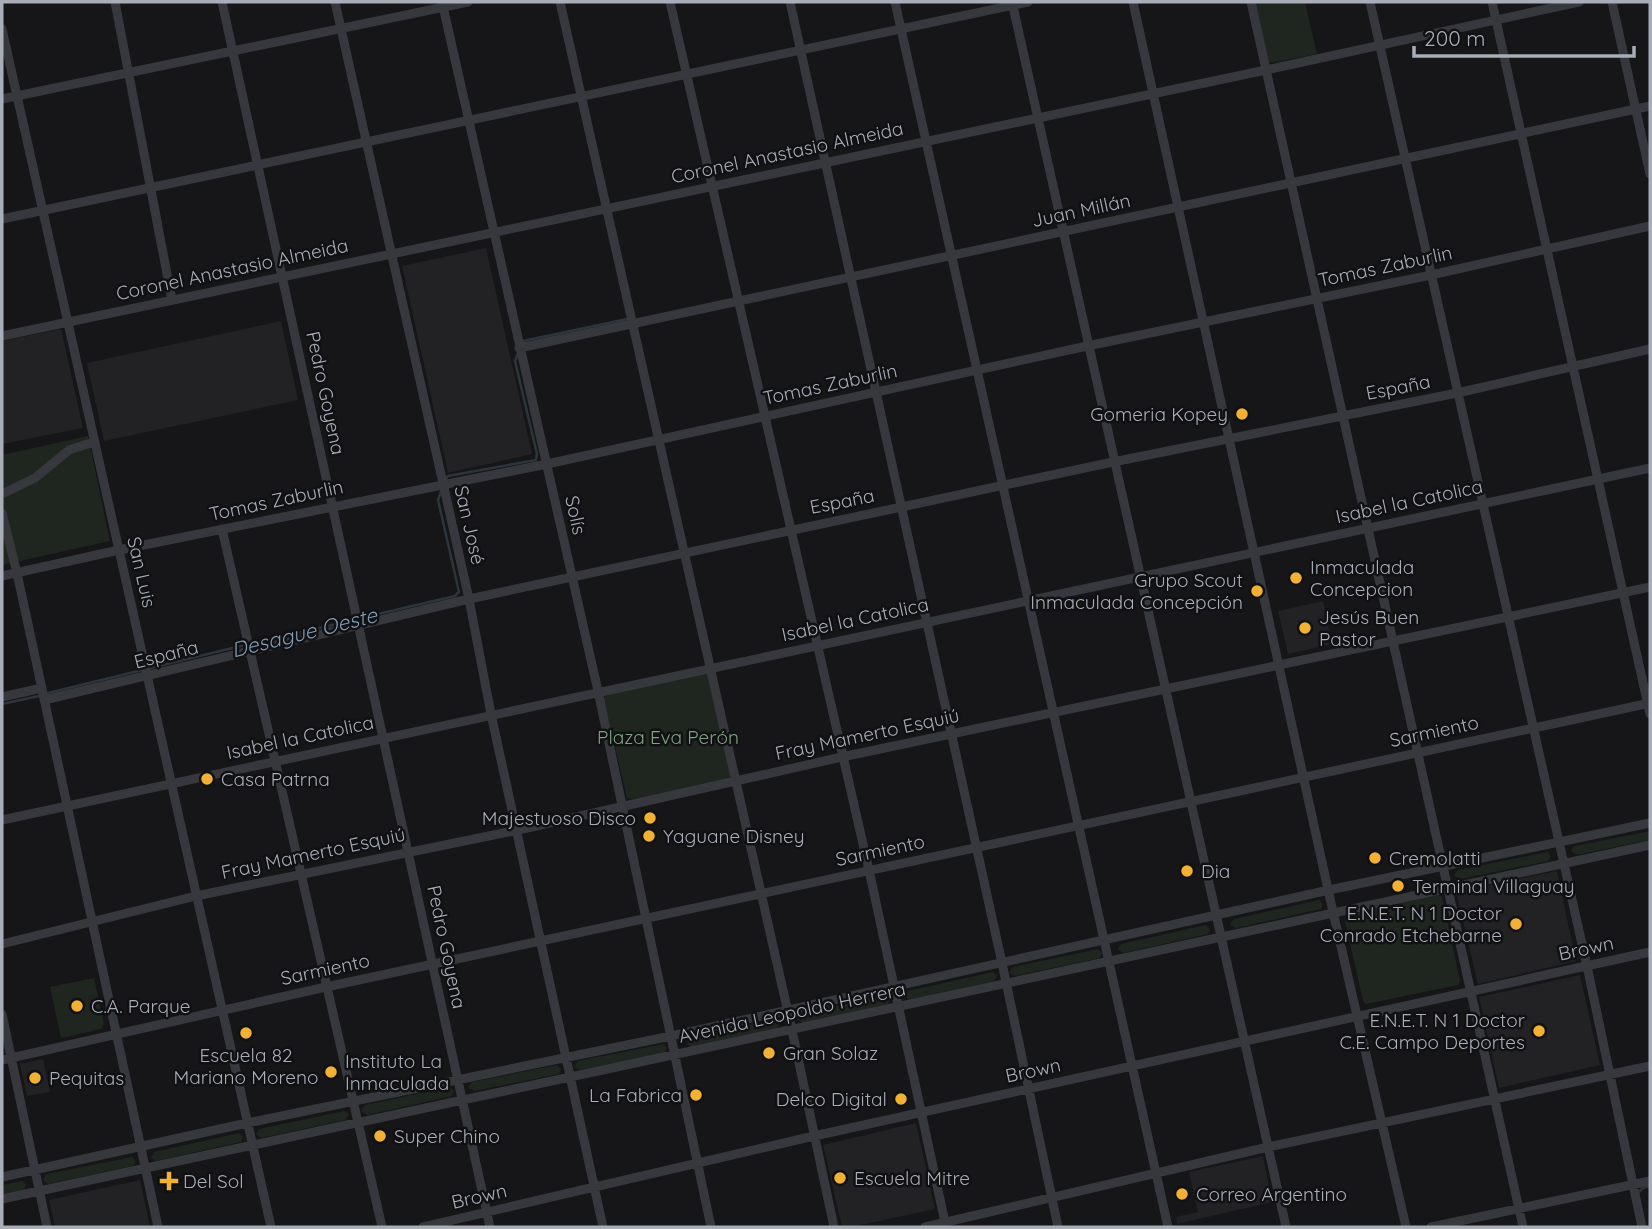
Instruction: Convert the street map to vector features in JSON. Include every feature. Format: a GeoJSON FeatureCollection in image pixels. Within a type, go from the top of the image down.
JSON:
{"type":"FeatureCollection","features":[{"type":"Feature","properties":{"kind":"street"},"geometry":{"type":"LineString","coordinates":[[115,2],[172,300]]}},
{"type":"Feature","properties":{"kind":"street","name":"Pedro Goyena"},"geometry":{"type":"LineString","coordinates":[[222,2],[490,1227]]}},
{"type":"Feature","properties":{"kind":"street","name":"San José"},"geometry":{"type":"LineString","coordinates":[[335,2],[469,599],[491,714],[603,1227]]}},
{"type":"Feature","properties":{"kind":"street"},"geometry":{"type":"LineString","coordinates":[[2,99],[443,5],[468,2]]}},
{"type":"Feature","properties":{"kind":"street"},"geometry":{"type":"LineString","coordinates":[[560,2],[834,1227]]}},
{"type":"Feature","properties":{"kind":"street"},"geometry":{"type":"LineString","coordinates":[[670,2],[869,870],[946,1225]]}},
{"type":"Feature","properties":{"kind":"street"},"geometry":{"type":"LineString","coordinates":[[790,2],[1007,983],[1058,1227]]}},
{"type":"Feature","properties":{"kind":"street"},"geometry":{"type":"LineString","coordinates":[[895,2],[1168,1227]]}},
{"type":"Feature","properties":{"kind":"street"},"geometry":{"type":"LineString","coordinates":[[2,219],[468,118],[687,75],[901,30],[1012,3],[1028,2]]}},
{"type":"Feature","properties":{"kind":"street"},"geometry":{"type":"LineString","coordinates":[[1133,2],[1333,912],[1406,1227]]}},
{"type":"Feature","properties":{"kind":"street"},"geometry":{"type":"LineString","coordinates":[[1251,2],[1523,1227]]}},
{"type":"Feature","properties":{"kind":"street"},"geometry":{"type":"LineString","coordinates":[[1370,2],[1587,966],[1642,1227]]}},
{"type":"Feature","properties":{"kind":"street"},"geometry":{"type":"LineString","coordinates":[[1492,2],[1650,714]]}},
{"type":"Feature","properties":{"kind":"street","name":"Coronel Anastasio Almeida"},"geometry":{"type":"LineString","coordinates":[[2,336],[1579,2]]}},
{"type":"Feature","properties":{"kind":"street"},"geometry":{"type":"LineString","coordinates":[[1612,2],[1650,174]]}},
{"type":"Feature","properties":{"kind":"street"},"geometry":{"type":"LineString","coordinates":[[1012,3],[1061,232],[1286,1227]]}},
{"type":"Feature","properties":{"kind":"street","name":"Solís"},"geometry":{"type":"LineString","coordinates":[[443,5],[598,691],[711,1227]]}},
{"type":"Feature","properties":{"kind":"street","name":"San Luis"},"geometry":{"type":"LineString","coordinates":[[2,29],[271,1227]]}},
{"type":"Feature","properties":{"kind":"street","name":"Juan Millán"},"geometry":{"type":"LineString","coordinates":[[519,348],[1650,106]]}},
{"type":"Feature","properties":{"kind":"street","name":"Tomas Zaburlin"},"geometry":{"type":"LineString","coordinates":[[2,576],[547,464],[1650,226]]}},
{"type":"Feature","properties":{"kind":"street","name":"España"},"geometry":{"type":"LineString","coordinates":[[44,700],[359,624],[684,552],[1457,393],[1650,349]]}},
{"type":"Feature","properties":{"kind":"street"},"geometry":{"type":"LineString","coordinates":[[2,494],[35,478],[69,450],[94,442]]}},
{"type":"Feature","properties":{"kind":"street","name":"Isabel la Catolica"},"geometry":{"type":"LineString","coordinates":[[2,820],[1650,468]]}},
{"type":"Feature","properties":{"kind":"street"},"geometry":{"type":"LineString","coordinates":[[2,513],[5,540],[17,573],[158,1227]]}},
{"type":"Feature","properties":{"kind":"street"},"geometry":{"type":"LineString","coordinates":[[222,529],[382,1227]]}},
{"type":"Feature","properties":{"kind":"street","name":"Fray Mamerto Esquiú"},"geometry":{"type":"LineString","coordinates":[[2,944],[195,896],[518,830],[842,757],[1650,587]]}},
{"type":"Feature","properties":{"kind":"street"},"geometry":{"type":"LineString","coordinates":[[2,697],[42,688]]}},
{"type":"Feature","properties":{"kind":"street","name":"Sarmiento"},"geometry":{"type":"LineString","coordinates":[[6,1059],[326,987],[1649,703]]}},
{"type":"Feature","properties":{"kind":"street","name":"Avenida Leopoldo Herrera"},"geometry":{"type":"LineString","coordinates":[[2,1177],[247,1123],[671,1036],[1329,890],[1650,823]]}},
{"type":"Feature","properties":{"kind":"street","name":"Avenida Leopoldo Herrera"},"geometry":{"type":"LineString","coordinates":[[2,1199],[1650,845]]}},
{"type":"Feature","properties":{"kind":"street","name":"Brown"},"geometry":{"type":"LineString","coordinates":[[423,1227],[814,1136],[1650,952]]}},
{"type":"Feature","properties":{"kind":"street"},"geometry":{"type":"LineString","coordinates":[[2,1014],[6,1059],[47,1227]]}},
{"type":"Feature","properties":{"kind":"street"},"geometry":{"type":"LineString","coordinates":[[925,1227],[946,1225],[1268,1147],[1650,1066]]}},
{"type":"Feature","properties":{"kind":"street"},"geometry":{"type":"LineString","coordinates":[[1431,1227],[1650,1181]]}},
{"type":"Feature","properties":{"kind":"shaded area"},"geometry":{"type":"Polygon","coordinates":[[[486,248],[532,454],[448,473],[402,266],[486,248]]]}},
{"type":"Feature","properties":{"kind":"shaded area"},"geometry":{"type":"Polygon","coordinates":[[[281,321],[298,400],[104,441],[87,363],[281,321]]]}},
{"type":"Feature","properties":{"kind":"shaded area"},"geometry":{"type":"Polygon","coordinates":[[[61,329],[83,428],[2,444],[2,341],[61,329]]]}},
{"type":"Feature","properties":{"kind":"shaded area","name":"Jesús Buen Pastor"},"geometry":{"type":"Polygon","coordinates":[[[1323,601],[1332,644],[1288,654],[1278,611],[1323,601]]]}},
{"type":"Feature","properties":{"kind":"shaded area","name":"E.N.E.T. N 1 Doctor Conrado Etchebarne"},"geometry":{"type":"Polygon","coordinates":[[[1557,871],[1576,961],[1478,984],[1456,892],[1557,871]]]}},
{"type":"Feature","properties":{"kind":"shaded area","name":"E.N.E.T. N 1 Doctor C.E. Campo Deportes"},"geometry":{"type":"Polygon","coordinates":[[[1580,975],[1600,1065],[1499,1088],[1479,997],[1580,975]]]}},
{"type":"Feature","properties":{"kind":"shaded area","name":"Pequitas"},"geometry":{"type":"Polygon","coordinates":[[[43,1059],[50,1092],[27,1096],[20,1064],[43,1059]]]}},
{"type":"Feature","properties":{"kind":"shaded area","name":"Escuela Mitre"},"geometry":{"type":"Polygon","coordinates":[[[916,1123],[935,1209],[842,1227],[823,1145],[916,1123]]]}},
{"type":"Feature","properties":{"kind":"shaded area"},"geometry":{"type":"Polygon","coordinates":[[[1263,1156],[1272,1202],[1177,1224],[1176,1217],[1198,1212],[1189,1172],[1263,1156]]]}},
{"type":"Feature","properties":{"kind":"shaded area"},"geometry":{"type":"Polygon","coordinates":[[[140,1180],[150,1227],[55,1227],[49,1200],[140,1180]]]}},
{"type":"Feature","properties":{"kind":"green space"},"geometry":{"type":"Polygon","coordinates":[[[1254,2],[1305,2],[1317,54],[1268,63],[1254,2]]]}},
{"type":"Feature","properties":{"kind":"green space"},"geometry":{"type":"Polygon","coordinates":[[[88,436],[110,541],[2,565],[2,455],[88,436]]]}},
{"type":"Feature","properties":{"kind":"green space","name":"Plaza Eva Perón"},"geometry":{"type":"Polygon","coordinates":[[[709,675],[731,775],[728,779],[634,800],[627,798],[605,695],[709,675]]]}},
{"type":"Feature","properties":{"kind":"green space"},"geometry":{"type":"Polygon","coordinates":[[[1650,831],[1650,840],[1576,855],[1571,851],[1574,846],[1650,831]]]}},
{"type":"Feature","properties":{"kind":"green space"},"geometry":{"type":"Polygon","coordinates":[[[1547,852],[1551,856],[1548,861],[1460,879],[1454,875],[1458,870],[1547,852]]]}},
{"type":"Feature","properties":{"kind":"green space"},"geometry":{"type":"Polygon","coordinates":[[[1439,895],[1442,897],[1460,981],[1458,985],[1366,1004],[1363,1001],[1345,921],[1348,915],[1439,895]]]}},
{"type":"Feature","properties":{"kind":"green space"},"geometry":{"type":"Polygon","coordinates":[[[1319,900],[1323,904],[1321,909],[1236,928],[1230,924],[1234,919],[1319,900]]]}},
{"type":"Feature","properties":{"kind":"green space"},"geometry":{"type":"Polygon","coordinates":[[[1206,925],[1210,929],[1208,934],[1123,953],[1118,949],[1121,944],[1206,925]]]}},
{"type":"Feature","properties":{"kind":"green space"},"geometry":{"type":"Polygon","coordinates":[[[1098,949],[1102,953],[1100,958],[1015,976],[1009,973],[1013,967],[1098,949]]]}},
{"type":"Feature","properties":{"kind":"green space"},"geometry":{"type":"Polygon","coordinates":[[[993,972],[997,976],[994,981],[910,1000],[904,996],[908,991],[993,972]]]}},
{"type":"Feature","properties":{"kind":"green space","name":"C.A. Parque"},"geometry":{"type":"Polygon","coordinates":[[[94,978],[104,1024],[101,1029],[61,1038],[50,987],[94,978]]]}},
{"type":"Feature","properties":{"kind":"green space"},"geometry":{"type":"Polygon","coordinates":[[[886,995],[890,999],[888,1004],[803,1023],[797,1019],[801,1013],[886,995]]]}},
{"type":"Feature","properties":{"kind":"green space"},"geometry":{"type":"Polygon","coordinates":[[[776,1019],[780,1023],[777,1028],[691,1047],[687,1044],[691,1038],[776,1019]]]}},
{"type":"Feature","properties":{"kind":"green space"},"geometry":{"type":"Polygon","coordinates":[[[663,1044],[667,1048],[665,1053],[580,1070],[574,1067],[578,1061],[663,1044]]]}},
{"type":"Feature","properties":{"kind":"green space"},"geometry":{"type":"Polygon","coordinates":[[[557,1065],[561,1069],[559,1074],[474,1091],[468,1087],[472,1082],[557,1065]]]}},
{"type":"Feature","properties":{"kind":"green space"},"geometry":{"type":"Polygon","coordinates":[[[450,1087],[454,1091],[452,1096],[367,1115],[361,1111],[365,1105],[450,1087]]]}},
{"type":"Feature","properties":{"kind":"green space"},"geometry":{"type":"Polygon","coordinates":[[[344,1111],[349,1114],[346,1120],[261,1138],[256,1134],[259,1129],[344,1111]]]}},
{"type":"Feature","properties":{"kind":"green space"},"geometry":{"type":"Polygon","coordinates":[[[239,1133],[243,1137],[241,1142],[156,1161],[151,1158],[154,1152],[239,1133]]]}},
{"type":"Feature","properties":{"kind":"green space"},"geometry":{"type":"Polygon","coordinates":[[[132,1157],[136,1161],[133,1166],[48,1184],[43,1180],[46,1174],[132,1157]]]}},
{"type":"Feature","properties":{"kind":"green space"},"geometry":{"type":"Polygon","coordinates":[[[22,1181],[26,1185],[24,1190],[2,1194],[2,1185],[22,1181]]]}},
{"type":"Feature","properties":{"kind":"waterway","name":"Desague Oeste"},"geometry":{"type":"LineString","coordinates":[[522,344],[523,341],[627,319]]}},
{"type":"Feature","properties":{"kind":"waterway","name":"Desague Oeste"},"geometry":{"type":"LineString","coordinates":[[446,479],[448,476],[536,460],[537,454],[515,361],[518,353]]}},
{"type":"Feature","properties":{"kind":"waterway","name":"Desague Oeste"},"geometry":{"type":"LineString","coordinates":[[361,618],[455,596],[459,592],[438,500],[441,491]]}},
{"type":"Feature","properties":{"kind":"waterway","name":"Desague Oeste"},"geometry":{"type":"LineString","coordinates":[[252,643],[355,620]]}},
{"type":"Feature","properties":{"kind":"waterway","name":"Desague Oeste"},"geometry":{"type":"LineString","coordinates":[[48,693],[245,645]]}},
{"type":"Feature","properties":{"kind":"waterway","name":"Desague Oeste"},"geometry":{"type":"LineString","coordinates":[[2,704],[39,696]]}},
{"type":"Feature","properties":{"kind":"waterway"},"geometry":{"type":"LineString","coordinates":[[1638,1193],[1650,1186]]}},
{"type":"Feature","properties":{"kind":"place","name":"Gomeria Kopey"},"geometry":{"type":"Point","coordinates":[1242,414]}},
{"type":"Feature","properties":{"kind":"place","name":"Inmaculada Concepcion"},"geometry":{"type":"Point","coordinates":[1296,578]}},
{"type":"Feature","properties":{"kind":"place","name":"Grupo Scout Inmaculada Concepción"},"geometry":{"type":"Point","coordinates":[1257,591]}},
{"type":"Feature","properties":{"kind":"place","name":"Jesús Buen Pastor"},"geometry":{"type":"Point","coordinates":[1305,628]}},
{"type":"Feature","properties":{"kind":"place","name":"Casa Patrna"},"geometry":{"type":"Point","coordinates":[207,779]}},
{"type":"Feature","properties":{"kind":"place","name":"Majestuoso Disco"},"geometry":{"type":"Point","coordinates":[650,818]}},
{"type":"Feature","properties":{"kind":"place","name":"Yaguane Disney"},"geometry":{"type":"Point","coordinates":[649,836]}},
{"type":"Feature","properties":{"kind":"place","name":"Cremolatti"},"geometry":{"type":"Point","coordinates":[1375,858]}},
{"type":"Feature","properties":{"kind":"place","name":"Dia"},"geometry":{"type":"Point","coordinates":[1187,871]}},
{"type":"Feature","properties":{"kind":"place","name":"Terminal Villaguay"},"geometry":{"type":"Point","coordinates":[1398,886]}},
{"type":"Feature","properties":{"kind":"place","name":"E.N.E.T. N 1 Doctor Conrado Etchebarne"},"geometry":{"type":"Point","coordinates":[1516,924]}},
{"type":"Feature","properties":{"kind":"place","name":"C.A. Parque"},"geometry":{"type":"Point","coordinates":[77,1006]}},
{"type":"Feature","properties":{"kind":"place","name":"E.N.E.T. N 1 Doctor C.E. Campo Deportes"},"geometry":{"type":"Point","coordinates":[1539,1031]}},
{"type":"Feature","properties":{"kind":"place","name":"Escuela 82 Mariano Moreno"},"geometry":{"type":"Point","coordinates":[246,1033]}},
{"type":"Feature","properties":{"kind":"place","name":"Gran Solaz"},"geometry":{"type":"Point","coordinates":[769,1053]}},
{"type":"Feature","properties":{"kind":"place","name":"Instituto La Inmaculada"},"geometry":{"type":"Point","coordinates":[331,1072]}},
{"type":"Feature","properties":{"kind":"place","name":"Pequitas"},"geometry":{"type":"Point","coordinates":[35,1078]}},
{"type":"Feature","properties":{"kind":"place","name":"La Fabrica"},"geometry":{"type":"Point","coordinates":[696,1095]}},
{"type":"Feature","properties":{"kind":"place","name":"Delco Digital"},"geometry":{"type":"Point","coordinates":[901,1099]}},
{"type":"Feature","properties":{"kind":"place","name":"Super Chino"},"geometry":{"type":"Point","coordinates":[380,1136]}},
{"type":"Feature","properties":{"kind":"place","name":"Escuela Mitre"},"geometry":{"type":"Point","coordinates":[840,1178]}},
{"type":"Feature","properties":{"kind":"place","name":"Del Sol"},"geometry":{"type":"Point","coordinates":[169,1181]}},
{"type":"Feature","properties":{"kind":"place","name":"Correo Argentino"},"geometry":{"type":"Point","coordinates":[1182,1194]}}]}
